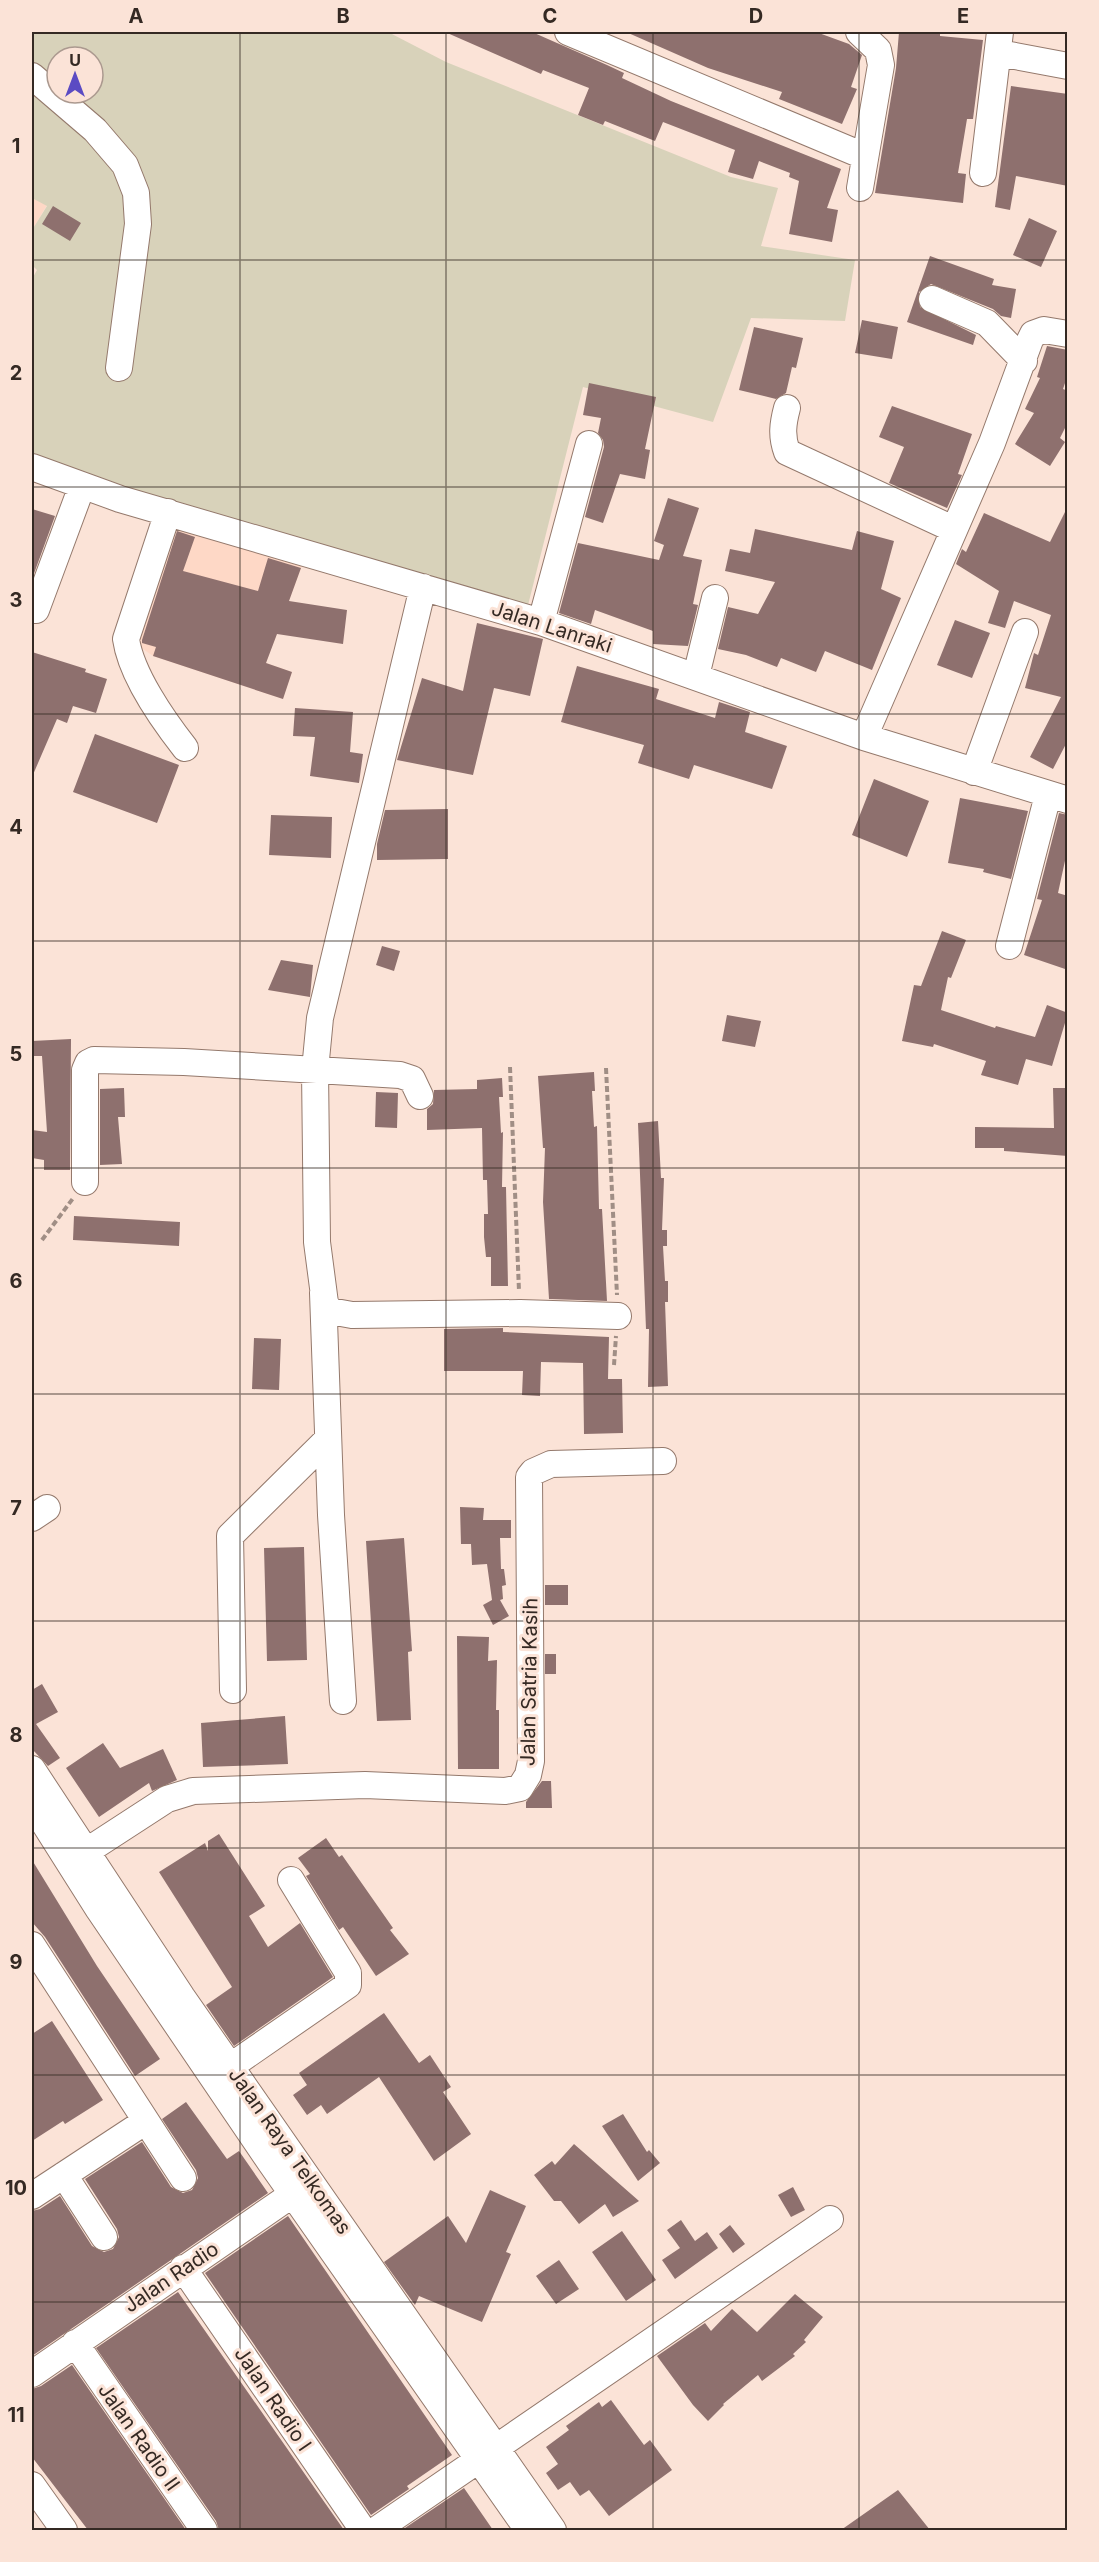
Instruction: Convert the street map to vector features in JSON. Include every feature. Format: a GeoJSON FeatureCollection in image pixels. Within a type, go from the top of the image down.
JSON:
{"type":"FeatureCollection","features":[{"type":"Feature","properties":{"kind":"street"},"geometry":{"type":"LineString","coordinates":[[568,32],[864,156]]}},
{"type":"Feature","properties":{"kind":"street"},"geometry":{"type":"LineString","coordinates":[[859,32],[878,50],[881,65],[860,188]]}},
{"type":"Feature","properties":{"kind":"street"},"geometry":{"type":"LineString","coordinates":[[983,173],[1000,42],[1068,66]]}},
{"type":"Feature","properties":{"kind":"street"},"geometry":{"type":"LineString","coordinates":[[32,76],[95,130],[125,165],[136,193],[138,224],[119,368]]}},
{"type":"Feature","properties":{"kind":"street"},"geometry":{"type":"LineString","coordinates":[[932,299],[987,323],[1024,361]]}},
{"type":"Feature","properties":{"kind":"street"},"geometry":{"type":"LineString","coordinates":[[864,737],[992,443],[1033,334],[1044,330],[1068,334]]}},
{"type":"Feature","properties":{"kind":"street"},"geometry":{"type":"LineString","coordinates":[[787,408],[783,423],[783,442],[787,452],[953,529]]}},
{"type":"Feature","properties":{"kind":"street"},"geometry":{"type":"LineString","coordinates":[[541,622],[589,444]]}},
{"type":"Feature","properties":{"kind":"street","name":"Jalan Lanraki"},"geometry":{"type":"LineString","coordinates":[[32,467],[82,486],[541,622],[864,737],[1058,797]]}},
{"type":"Feature","properties":{"kind":"street"},"geometry":{"type":"LineString","coordinates":[[36,610],[82,486]]}},
{"type":"Feature","properties":{"kind":"street"},"geometry":{"type":"LineString","coordinates":[[168,512],[126,639],[132,660],[155,706],[185,748]]}},
{"type":"Feature","properties":{"kind":"street"},"geometry":{"type":"LineString","coordinates":[[343,1701],[328,1439],[323,1293],[316,1242],[315,1070],[320,1018],[338,935],[423,587]]}},
{"type":"Feature","properties":{"kind":"street"},"geometry":{"type":"LineString","coordinates":[[696,676],[715,598]]}},
{"type":"Feature","properties":{"kind":"street"},"geometry":{"type":"LineString","coordinates":[[974,772],[1025,632]]}},
{"type":"Feature","properties":{"kind":"street"},"geometry":{"type":"LineString","coordinates":[[1009,946],[1058,797]]}},
{"type":"Feature","properties":{"kind":"street"},"geometry":{"type":"LineString","coordinates":[[86,1182],[85,1071],[88,1064],[94,1060],[184,1062],[408,1077],[415,1083],[420,1096]]}},
{"type":"Feature","properties":{"kind":"street"},"geometry":{"type":"LineString","coordinates":[[323,1293],[330,1311],[339,1314],[520,1313],[618,1316]]}},
{"type":"Feature","properties":{"kind":"street"},"geometry":{"type":"LineString","coordinates":[[233,1690],[230,1536],[328,1439]]}},
{"type":"Feature","properties":{"kind":"street","name":"Jalan Satria Kasih"},"geometry":{"type":"LineString","coordinates":[[87,1851],[167,1799],[193,1791],[365,1785],[505,1791],[520,1788],[530,1771],[531,1761],[530,1477],[533,1472],[550,1464],[663,1461]]}},
{"type":"Feature","properties":{"kind":"street","name":"Jalan Raya Telkomas"},"geometry":{"type":"LineString","coordinates":[[32,1769],[38,1802],[174,2002],[487,2453],[552,2530]]}},
{"type":"Feature","properties":{"kind":"street","name":"Jalan Raya Telkomas"},"geometry":{"type":"LineString","coordinates":[[38,1802],[87,1851],[174,2002],[231,2066],[302,2188]]}},
{"type":"Feature","properties":{"kind":"street"},"geometry":{"type":"LineString","coordinates":[[231,2066],[348,1985],[348,1973],[291,1880]]}},
{"type":"Feature","properties":{"kind":"street"},"geometry":{"type":"LineString","coordinates":[[32,1945],[183,2178]]}},
{"type":"Feature","properties":{"kind":"street"},"geometry":{"type":"LineString","coordinates":[[32,2196],[146,2121]]}},
{"type":"Feature","properties":{"kind":"street"},"geometry":{"type":"LineString","coordinates":[[64,2175],[104,2237]]}},
{"type":"Feature","properties":{"kind":"street","name":"Jalan Radio"},"geometry":{"type":"LineString","coordinates":[[32,2374],[302,2188]]}},
{"type":"Feature","properties":{"kind":"street"},"geometry":{"type":"LineString","coordinates":[[376,2530],[830,2219]]}},
{"type":"Feature","properties":{"kind":"street","name":"Jalan Radio I"},"geometry":{"type":"LineString","coordinates":[[183,2268],[363,2530]]}},
{"type":"Feature","properties":{"kind":"street","name":"Jalan Radio II"},"geometry":{"type":"LineString","coordinates":[[75,2343],[204,2530]]}},
{"type":"Feature","properties":{"kind":"street","name":"Jalan Raya Telkomas"},"geometry":{"type":"LineString","coordinates":[[487,2453],[528,2530]]}},
{"type":"Feature","properties":{"kind":"street"},"geometry":{"type":"LineString","coordinates":[[32,2485],[64,2530]]}},
{"type":"Feature","properties":{"kind":"path"},"geometry":{"type":"LineString","coordinates":[[510,1067],[520,1313]]}},
{"type":"Feature","properties":{"kind":"path"},"geometry":{"type":"LineString","coordinates":[[606,1068],[618,1316],[614,1365]]}},
{"type":"Feature","properties":{"kind":"path"},"geometry":{"type":"LineString","coordinates":[[42,1240],[66,1208]]}},
{"type":"Feature","properties":{"kind":"shaded area"},"geometry":{"type":"Polygon","coordinates":[[[35,32],[388,32],[446,62],[731,177],[778,188],[761,246],[855,260],[845,321],[751,318],[713,422],[583,387],[523,625],[32,460],[32,279],[37,270],[32,265],[32,230],[47,206],[32,198],[32,36],[35,32]]]}},
{"type":"Feature","properties":{"kind":"shaded area"},"geometry":{"type":"Polygon","coordinates":[[[32,198],[47,205],[32,230],[32,198]]]}},
{"type":"Feature","properties":{"kind":"shaded area"},"geometry":{"type":"Polygon","coordinates":[[[170,517],[303,563],[266,663],[292,672],[283,699],[153,656],[130,640],[170,517]]]}},
{"type":"Feature","properties":{"kind":"building"},"geometry":{"type":"Polygon","coordinates":[[[445,32],[532,32],[624,73],[622,78],[671,101],[841,169],[827,208],[838,210],[832,242],[789,234],[799,181],[789,177],[790,173],[759,161],[753,179],[728,172],[735,150],[663,122],[655,141],[605,121],[603,125],[578,115],[589,88],[543,70],[541,74],[445,32]]]}},
{"type":"Feature","properties":{"kind":"building"},"geometry":{"type":"Polygon","coordinates":[[[626,32],[816,32],[849,44],[862,55],[851,87],[857,89],[842,124],[779,99],[782,92],[708,68],[626,32]]]}},
{"type":"Feature","properties":{"kind":"building"},"geometry":{"type":"Polygon","coordinates":[[[899,32],[940,32],[940,36],[983,40],[973,119],[967,119],[958,173],[966,174],[963,203],[875,193],[896,68],[899,32]]]}},
{"type":"Feature","properties":{"kind":"building"},"geometry":{"type":"Polygon","coordinates":[[[1011,86],[1068,94],[1068,186],[1016,176],[1010,210],[995,207],[1011,86]]]}},
{"type":"Feature","properties":{"kind":"building"},"geometry":{"type":"Polygon","coordinates":[[[53,206],[81,223],[70,241],[42,224],[53,206]]]}},
{"type":"Feature","properties":{"kind":"building"},"geometry":{"type":"Polygon","coordinates":[[[1029,218],[1057,231],[1041,267],[1013,255],[1029,218]]]}},
{"type":"Feature","properties":{"kind":"building"},"geometry":{"type":"Polygon","coordinates":[[[930,256],[994,279],[992,285],[1016,289],[1011,318],[1001,316],[993,309],[931,284],[919,292],[920,307],[976,335],[973,345],[907,322],[930,256]]]}},
{"type":"Feature","properties":{"kind":"building"},"geometry":{"type":"Polygon","coordinates":[[[862,320],[898,327],[892,359],[855,353],[862,320]]]}},
{"type":"Feature","properties":{"kind":"building"},"geometry":{"type":"Polygon","coordinates":[[[754,327],[803,338],[796,368],[792,367],[786,393],[776,399],[739,390],[754,327]]]}},
{"type":"Feature","properties":{"kind":"building"},"geometry":{"type":"Polygon","coordinates":[[[1047,346],[1068,350],[1068,374],[1063,389],[1068,391],[1068,422],[1060,438],[1065,442],[1050,466],[1015,444],[1034,413],[1025,409],[1040,378],[1037,377],[1047,346]]]}},
{"type":"Feature","properties":{"kind":"building"},"geometry":{"type":"Polygon","coordinates":[[[589,383],[656,397],[645,449],[650,450],[645,479],[620,474],[603,523],[585,517],[604,447],[603,440],[598,433],[601,418],[583,415],[589,383]]]}},
{"type":"Feature","properties":{"kind":"building"},"geometry":{"type":"Polygon","coordinates":[[[892,406],[972,434],[958,474],[962,475],[947,508],[889,483],[904,447],[879,437],[892,406]]]}},
{"type":"Feature","properties":{"kind":"building"},"geometry":{"type":"Polygon","coordinates":[[[668,498],[699,508],[683,556],[702,560],[693,604],[698,605],[688,646],[653,644],[653,631],[595,610],[591,624],[559,613],[578,543],[659,560],[664,545],[654,541],[668,498]]]}},
{"type":"Feature","properties":{"kind":"building"},"geometry":{"type":"Polygon","coordinates":[[[1068,506],[1068,740],[1053,769],[1030,757],[1061,697],[1025,688],[1034,653],[1038,655],[1051,615],[1014,601],[1005,628],[988,623],[999,591],[956,564],[962,549],[966,552],[984,513],[1050,542],[1068,506]]]}},
{"type":"Feature","properties":{"kind":"building"},"geometry":{"type":"Polygon","coordinates":[[[32,509],[55,516],[32,579],[32,509]]]}},
{"type":"Feature","properties":{"kind":"building"},"geometry":{"type":"Polygon","coordinates":[[[755,529],[852,550],[857,531],[894,541],[881,589],[901,598],[872,670],[825,651],[816,672],[781,658],[777,667],[746,655],[718,649],[728,607],[758,614],[775,582],[725,571],[730,549],[750,553],[755,529]]]}},
{"type":"Feature","properties":{"kind":"building"},"geometry":{"type":"Polygon","coordinates":[[[177,531],[195,537],[183,571],[258,591],[268,558],[301,568],[289,601],[347,610],[343,644],[277,634],[266,663],[292,672],[283,699],[153,656],[156,647],[142,643],[142,640],[177,531]]]}},
{"type":"Feature","properties":{"kind":"building"},"geometry":{"type":"Polygon","coordinates":[[[955,620],[990,633],[972,678],[937,665],[955,620]]]}},
{"type":"Feature","properties":{"kind":"building"},"geometry":{"type":"Polygon","coordinates":[[[477,623],[543,639],[530,696],[494,688],[473,775],[397,760],[422,678],[463,691],[477,623]]]}},
{"type":"Feature","properties":{"kind":"building"},"geometry":{"type":"Polygon","coordinates":[[[32,652],[86,669],[85,672],[107,679],[96,713],[73,706],[67,723],[57,719],[32,777],[32,652]]]}},
{"type":"Feature","properties":{"kind":"building"},"geometry":{"type":"Polygon","coordinates":[[[577,666],[659,689],[656,699],[715,718],[719,702],[750,712],[745,732],[787,746],[772,789],[694,765],[689,779],[638,763],[644,745],[561,722],[577,666]]]}},
{"type":"Feature","properties":{"kind":"building"},"geometry":{"type":"Polygon","coordinates":[[[295,708],[353,712],[350,752],[363,754],[359,783],[310,776],[315,737],[293,736],[295,708]]]}},
{"type":"Feature","properties":{"kind":"building"},"geometry":{"type":"Polygon","coordinates":[[[95,734],[179,765],[157,823],[73,792],[95,734]]]}},
{"type":"Feature","properties":{"kind":"building"},"geometry":{"type":"Polygon","coordinates":[[[874,779],[929,801],[907,857],[852,835],[874,779]]]}},
{"type":"Feature","properties":{"kind":"building"},"geometry":{"type":"Polygon","coordinates":[[[960,798],[1028,811],[1011,879],[983,872],[984,869],[948,863],[960,798]]]}},
{"type":"Feature","properties":{"kind":"building"},"geometry":{"type":"Polygon","coordinates":[[[448,809],[448,859],[377,860],[377,844],[385,810],[448,809]]]}},
{"type":"Feature","properties":{"kind":"building"},"geometry":{"type":"Polygon","coordinates":[[[1059,813],[1068,815],[1068,847],[1058,893],[1068,896],[1068,970],[1024,955],[1042,900],[1037,899],[1059,813]]]}},
{"type":"Feature","properties":{"kind":"building"},"geometry":{"type":"Polygon","coordinates":[[[271,815],[332,817],[331,858],[269,855],[271,815]]]}},
{"type":"Feature","properties":{"kind":"building"},"geometry":{"type":"Polygon","coordinates":[[[942,931],[966,940],[951,978],[948,977],[941,1010],[995,1028],[996,1026],[1035,1037],[1047,1005],[1068,1013],[1052,1066],[1026,1059],[1018,1085],[981,1075],[986,1061],[934,1044],[933,1047],[902,1041],[914,985],[921,986],[942,931]]]}},
{"type":"Feature","properties":{"kind":"building"},"geometry":{"type":"Polygon","coordinates":[[[382,946],[400,951],[394,971],[376,965],[382,946]]]}},
{"type":"Feature","properties":{"kind":"building"},"geometry":{"type":"Polygon","coordinates":[[[281,960],[313,965],[310,997],[268,990],[281,960]]]}},
{"type":"Feature","properties":{"kind":"building"},"geometry":{"type":"Polygon","coordinates":[[[727,1015],[761,1021],[755,1047],[722,1041],[727,1015]]]}},
{"type":"Feature","properties":{"kind":"building"},"geometry":{"type":"Polygon","coordinates":[[[71,1039],[70,1170],[44,1170],[44,1160],[32,1158],[32,1130],[47,1132],[42,1056],[32,1056],[32,1041],[71,1039]]]}},
{"type":"Feature","properties":{"kind":"building"},"geometry":{"type":"Polygon","coordinates":[[[594,1072],[595,1091],[592,1091],[594,1127],[597,1126],[599,1209],[602,1209],[607,1301],[549,1299],[543,1202],[545,1148],[543,1148],[538,1076],[594,1072]]]}},
{"type":"Feature","properties":{"kind":"building"},"geometry":{"type":"Polygon","coordinates":[[[502,1078],[503,1097],[499,1097],[501,1133],[503,1132],[502,1187],[506,1187],[508,1286],[491,1286],[491,1257],[486,1257],[484,1237],[484,1214],[488,1214],[487,1180],[483,1180],[482,1128],[427,1130],[427,1109],[433,1104],[434,1090],[477,1089],[477,1080],[502,1078]]]}},
{"type":"Feature","properties":{"kind":"building"},"geometry":{"type":"Polygon","coordinates":[[[124,1088],[125,1117],[118,1117],[122,1164],[100,1165],[100,1089],[124,1088]]]}},
{"type":"Feature","properties":{"kind":"building"},"geometry":{"type":"Polygon","coordinates":[[[1053,1088],[1068,1088],[1068,1156],[1004,1151],[1004,1148],[975,1148],[975,1127],[1054,1128],[1053,1088]]]}},
{"type":"Feature","properties":{"kind":"building"},"geometry":{"type":"Polygon","coordinates":[[[376,1092],[398,1093],[397,1128],[375,1127],[376,1092]]]}},
{"type":"Feature","properties":{"kind":"building"},"geometry":{"type":"Polygon","coordinates":[[[658,1121],[661,1178],[664,1178],[662,1230],[667,1230],[667,1246],[663,1246],[665,1281],[668,1281],[668,1302],[665,1302],[668,1386],[648,1387],[649,1329],[646,1329],[638,1123],[658,1121]]]}},
{"type":"Feature","properties":{"kind":"building"},"geometry":{"type":"Polygon","coordinates":[[[74,1216],[180,1222],[179,1246],[73,1240],[74,1216]]]}},
{"type":"Feature","properties":{"kind":"building"},"geometry":{"type":"Polygon","coordinates":[[[503,1328],[503,1332],[609,1337],[608,1379],[622,1379],[623,1433],[584,1434],[583,1363],[541,1362],[540,1396],[522,1395],[523,1371],[444,1371],[444,1329],[503,1328]]]}},
{"type":"Feature","properties":{"kind":"building"},"geometry":{"type":"Polygon","coordinates":[[[254,1338],[281,1339],[279,1390],[252,1389],[254,1338]]]}},
{"type":"Feature","properties":{"kind":"building"},"geometry":{"type":"Polygon","coordinates":[[[460,1507],[484,1508],[483,1520],[511,1520],[511,1538],[500,1538],[501,1569],[504,1569],[506,1585],[502,1586],[503,1599],[500,1600],[509,1616],[493,1625],[483,1605],[492,1600],[487,1564],[472,1565],[471,1544],[461,1544],[460,1507]]]}},
{"type":"Feature","properties":{"kind":"building"},"geometry":{"type":"Polygon","coordinates":[[[404,1538],[412,1651],[408,1652],[411,1720],[377,1721],[366,1541],[404,1538]]]}},
{"type":"Feature","properties":{"kind":"building"},"geometry":{"type":"Polygon","coordinates":[[[304,1547],[307,1660],[267,1661],[264,1548],[304,1547]]]}},
{"type":"Feature","properties":{"kind":"building"},"geometry":{"type":"Polygon","coordinates":[[[545,1585],[568,1585],[568,1605],[545,1605],[545,1585]]]}},
{"type":"Feature","properties":{"kind":"building"},"geometry":{"type":"Polygon","coordinates":[[[457,1636],[489,1637],[488,1661],[497,1660],[496,1710],[499,1710],[499,1769],[458,1769],[457,1636]]]}},
{"type":"Feature","properties":{"kind":"building"},"geometry":{"type":"Polygon","coordinates":[[[545,1654],[556,1654],[556,1674],[545,1674],[545,1654]]]}},
{"type":"Feature","properties":{"kind":"building"},"geometry":{"type":"Polygon","coordinates":[[[42,1684],[58,1712],[36,1724],[60,1758],[48,1766],[32,1749],[32,1690],[42,1684]]]}},
{"type":"Feature","properties":{"kind":"building"},"geometry":{"type":"Polygon","coordinates":[[[285,1716],[288,1764],[203,1767],[201,1723],[285,1716]]]}},
{"type":"Feature","properties":{"kind":"building"},"geometry":{"type":"Polygon","coordinates":[[[103,1743],[120,1768],[163,1749],[177,1780],[152,1791],[149,1783],[99,1817],[66,1768],[103,1743]]]}},
{"type":"Feature","properties":{"kind":"building"},"geometry":{"type":"Polygon","coordinates":[[[542,1781],[551,1781],[552,1808],[526,1808],[526,1802],[542,1781]]]}},
{"type":"Feature","properties":{"kind":"building"},"geometry":{"type":"Polygon","coordinates":[[[219,1834],[265,1906],[249,1916],[268,1947],[300,1923],[333,1977],[234,2046],[206,2005],[232,1987],[159,1872],[205,1843],[208,1851],[208,1841],[219,1834]]]}},
{"type":"Feature","properties":{"kind":"building"},"geometry":{"type":"Polygon","coordinates":[[[326,1838],[339,1857],[342,1855],[393,1928],[390,1930],[409,1954],[376,1976],[343,1927],[339,1930],[306,1876],[310,1874],[298,1858],[326,1838]]]}},
{"type":"Feature","properties":{"kind":"building"},"geometry":{"type":"Polygon","coordinates":[[[32,1860],[97,1966],[160,2059],[135,2076],[45,1937],[32,1922],[32,1860]]]}},
{"type":"Feature","properties":{"kind":"building"},"geometry":{"type":"Polygon","coordinates":[[[384,2013],[419,2063],[430,2055],[451,2087],[443,2092],[471,2134],[434,2161],[379,2077],[327,2114],[321,2105],[307,2115],[293,2095],[307,2085],[299,2073],[384,2013]]]}},
{"type":"Feature","properties":{"kind":"building"},"geometry":{"type":"Polygon","coordinates":[[[52,2021],[103,2100],[65,2124],[63,2121],[32,2141],[32,2034],[52,2021]]]}},
{"type":"Feature","properties":{"kind":"building"},"geometry":{"type":"Polygon","coordinates":[[[186,2102],[227,2159],[239,2151],[268,2193],[32,2356],[32,2211],[40,2209],[60,2196],[92,2246],[104,2252],[113,2249],[119,2237],[117,2229],[85,2179],[142,2142],[171,2187],[183,2193],[192,2190],[198,2178],[196,2170],[162,2119],[186,2102]]]}},
{"type":"Feature","properties":{"kind":"building"},"geometry":{"type":"Polygon","coordinates":[[[623,2114],[647,2152],[649,2150],[660,2163],[638,2181],[602,2126],[623,2114]]]}},
{"type":"Feature","properties":{"kind":"building"},"geometry":{"type":"Polygon","coordinates":[[[574,2144],[639,2201],[613,2217],[605,2204],[579,2224],[561,2201],[554,2201],[534,2175],[552,2161],[555,2165],[574,2144]]]}},
{"type":"Feature","properties":{"kind":"building"},"geometry":{"type":"Polygon","coordinates":[[[793,2187],[805,2210],[791,2217],[778,2195],[793,2187]]]}},
{"type":"Feature","properties":{"kind":"building"},"geometry":{"type":"Polygon","coordinates":[[[490,2190],[526,2206],[506,2252],[511,2254],[482,2322],[419,2296],[415,2305],[384,2262],[448,2216],[466,2243],[490,2190]]]}},
{"type":"Feature","properties":{"kind":"building"},"geometry":{"type":"Polygon","coordinates":[[[288,2216],[452,2455],[407,2486],[409,2489],[371,2515],[205,2273],[288,2216]]]}},
{"type":"Feature","properties":{"kind":"building"},"geometry":{"type":"Polygon","coordinates":[[[681,2220],[695,2241],[707,2232],[718,2248],[675,2279],[662,2260],[680,2248],[667,2230],[681,2220]]]}},
{"type":"Feature","properties":{"kind":"building"},"geometry":{"type":"Polygon","coordinates":[[[730,2225],[745,2244],[733,2253],[719,2234],[730,2225]]]}},
{"type":"Feature","properties":{"kind":"building"},"geometry":{"type":"Polygon","coordinates":[[[622,2231],[656,2280],[626,2301],[592,2252],[622,2231]]]}},
{"type":"Feature","properties":{"kind":"building"},"geometry":{"type":"Polygon","coordinates":[[[559,2260],[579,2289],[556,2304],[536,2276],[559,2260]]]}},
{"type":"Feature","properties":{"kind":"building"},"geometry":{"type":"Polygon","coordinates":[[[178,2292],[344,2530],[219,2530],[216,2521],[96,2348],[178,2292]]]}},
{"type":"Feature","properties":{"kind":"building"},"geometry":{"type":"Polygon","coordinates":[[[795,2294],[823,2317],[804,2340],[806,2342],[793,2354],[795,2356],[762,2381],[758,2375],[723,2404],[708,2421],[693,2405],[657,2356],[705,2323],[711,2331],[732,2309],[757,2332],[795,2294]]]}},
{"type":"Feature","properties":{"kind":"building"},"geometry":{"type":"Polygon","coordinates":[[[72,2365],[186,2530],[88,2530],[32,2457],[32,2389],[41,2386],[72,2365]]]}},
{"type":"Feature","properties":{"kind":"building"},"geometry":{"type":"Polygon","coordinates":[[[611,2400],[644,2445],[650,2440],[672,2470],[609,2516],[589,2490],[580,2496],[570,2482],[558,2490],[546,2473],[558,2464],[546,2447],[569,2430],[566,2426],[599,2402],[602,2407],[611,2400]]]}},
{"type":"Feature","properties":{"kind":"building"},"geometry":{"type":"Polygon","coordinates":[[[464,2488],[493,2530],[402,2530],[464,2488]]]}},
{"type":"Feature","properties":{"kind":"building"},"geometry":{"type":"Polygon","coordinates":[[[898,2490],[930,2530],[841,2530],[898,2490]]]}}]}
